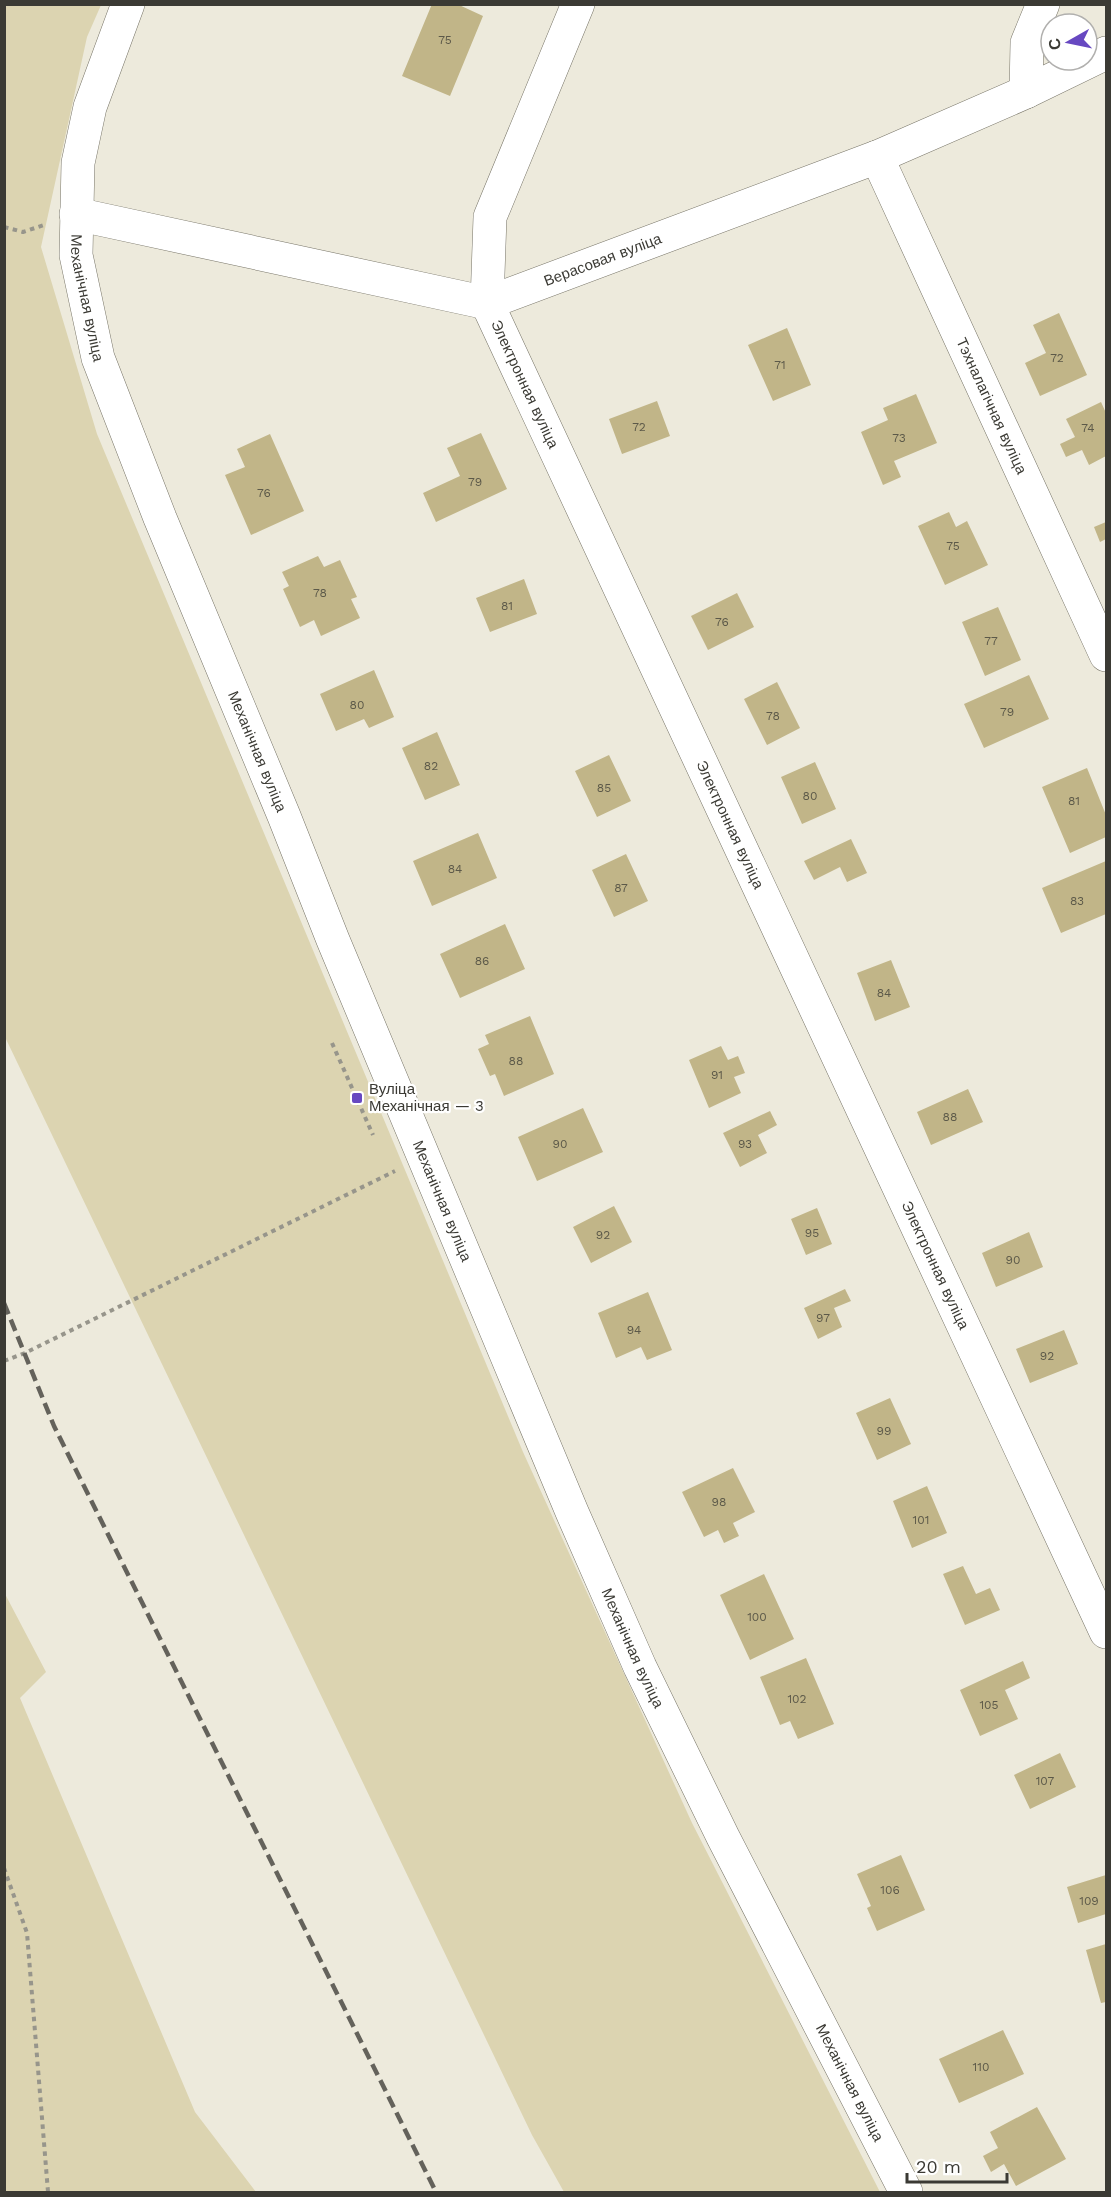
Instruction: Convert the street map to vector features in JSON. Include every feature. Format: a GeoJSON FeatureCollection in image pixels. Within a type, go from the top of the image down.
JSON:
{"type":"FeatureCollection","features":[{"type":"Feature","properties":{"kind":"street","name":"Механічная вуліца"},"geometry":{"type":"LineString","coordinates":[[128,4],[90,107],[78,163],[76,255],[98,358],[164,529],[572,1512],[640,1667],[723,1837],[906,2193]]}},
{"type":"Feature","properties":{"kind":"street","name":"Электронная вуліца"},"geometry":{"type":"LineString","coordinates":[[578,4],[490,217],[487,303],[1107,1632]]}},
{"type":"Feature","properties":{"kind":"street"},"geometry":{"type":"LineString","coordinates":[[1026,92],[1027,43],[1043,4]]}},
{"type":"Feature","properties":{"kind":"street","name":"Верасовая вуліца"},"geometry":{"type":"LineString","coordinates":[[487,303],[877,157],[1026,92],[1107,53]]}},
{"type":"Feature","properties":{"kind":"street","name":"Тэхналагічная вуліца"},"geometry":{"type":"LineString","coordinates":[[877,157],[1107,655]]}},
{"type":"Feature","properties":{"kind":"street"},"geometry":{"type":"LineString","coordinates":[[76,214],[487,303]]}},
{"type":"Feature","properties":{"kind":"path"},"geometry":{"type":"LineString","coordinates":[[332,1043],[373,1135]]}},
{"type":"Feature","properties":{"kind":"path"},"geometry":{"type":"LineString","coordinates":[[4,1361],[35,1348],[424,1156]]}},
{"type":"Feature","properties":{"kind":"path"},"geometry":{"type":"LineString","coordinates":[[4,1868],[27,1933],[48,2193]]}},
{"type":"Feature","properties":{"kind":"shaded area"},"geometry":{"type":"Polygon","coordinates":[[[5,4],[101,5],[87,37],[41,247],[97,434],[523,1452],[692,1823],[880,2192],[564,2192],[532,2135],[5,1037],[5,4]]]}},
{"type":"Feature","properties":{"kind":"shaded area"},"geometry":{"type":"Polygon","coordinates":[[[4,1592],[46,1672],[20,1698],[195,2112],[256,2192],[5,2192],[4,1592]]]}},
{"type":"Feature","properties":{"kind":"building"},"geometry":{"type":"Polygon","coordinates":[[[432,4],[457,4],[483,16],[450,96],[402,76],[432,4]]]}},
{"type":"Feature","properties":{"kind":"building"},"geometry":{"type":"Polygon","coordinates":[[[1059,313],[1087,375],[1040,396],[1025,363],[1046,353],[1033,325],[1059,313]]]}},
{"type":"Feature","properties":{"kind":"building"},"geometry":{"type":"Polygon","coordinates":[[[787,328],[811,385],[773,401],[748,345],[787,328]]]}},
{"type":"Feature","properties":{"kind":"building"},"geometry":{"type":"Polygon","coordinates":[[[916,394],[937,443],[894,461],[901,477],[883,485],[861,432],[888,420],[883,408],[916,394]]]}},
{"type":"Feature","properties":{"kind":"building"},"geometry":{"type":"Polygon","coordinates":[[[657,401],[670,436],[622,454],[609,419],[657,401]]]}},
{"type":"Feature","properties":{"kind":"building"},"geometry":{"type":"Polygon","coordinates":[[[1101,402],[1106,413],[1106,456],[1089,465],[1082,450],[1066,457],[1060,444],[1075,437],[1066,419],[1101,402]]]}},
{"type":"Feature","properties":{"kind":"building"},"geometry":{"type":"Polygon","coordinates":[[[481,433],[507,489],[436,522],[423,493],[460,476],[447,448],[481,433]]]}},
{"type":"Feature","properties":{"kind":"building"},"geometry":{"type":"Polygon","coordinates":[[[270,434],[304,511],[251,535],[225,475],[245,467],[237,449],[270,434]]]}},
{"type":"Feature","properties":{"kind":"building"},"geometry":{"type":"Polygon","coordinates":[[[949,512],[956,527],[967,521],[988,565],[945,585],[918,526],[949,512]]]}},
{"type":"Feature","properties":{"kind":"building"},"geometry":{"type":"Polygon","coordinates":[[[1106,522],[1106,539],[1100,542],[1094,527],[1106,522]]]}},
{"type":"Feature","properties":{"kind":"building"},"geometry":{"type":"Polygon","coordinates":[[[318,556],[324,567],[340,560],[357,597],[351,599],[360,618],[321,636],[314,620],[300,627],[283,589],[289,586],[282,572],[318,556]]]}},
{"type":"Feature","properties":{"kind":"building"},"geometry":{"type":"Polygon","coordinates":[[[524,579],[537,614],[490,632],[476,598],[524,579]]]}},
{"type":"Feature","properties":{"kind":"building"},"geometry":{"type":"Polygon","coordinates":[[[737,593],[754,627],[708,650],[691,616],[737,593]]]}},
{"type":"Feature","properties":{"kind":"building"},"geometry":{"type":"Polygon","coordinates":[[[998,607],[1021,660],[985,676],[962,622],[998,607]]]}},
{"type":"Feature","properties":{"kind":"building"},"geometry":{"type":"Polygon","coordinates":[[[374,670],[394,717],[369,728],[364,719],[336,731],[320,694],[374,670]]]}},
{"type":"Feature","properties":{"kind":"building"},"geometry":{"type":"Polygon","coordinates":[[[1029,675],[1049,719],[984,748],[964,704],[1029,675]]]}},
{"type":"Feature","properties":{"kind":"building"},"geometry":{"type":"Polygon","coordinates":[[[777,682],[800,728],[767,745],[744,699],[777,682]]]}},
{"type":"Feature","properties":{"kind":"building"},"geometry":{"type":"Polygon","coordinates":[[[437,732],[460,785],[425,800],[402,748],[437,732]]]}},
{"type":"Feature","properties":{"kind":"building"},"geometry":{"type":"Polygon","coordinates":[[[609,755],[631,801],[597,817],[575,771],[609,755]]]}},
{"type":"Feature","properties":{"kind":"building"},"geometry":{"type":"Polygon","coordinates":[[[815,762],[836,809],[802,824],[781,777],[815,762]]]}},
{"type":"Feature","properties":{"kind":"building"},"geometry":{"type":"Polygon","coordinates":[[[1087,768],[1106,815],[1106,837],[1070,853],[1042,787],[1087,768]]]}},
{"type":"Feature","properties":{"kind":"building"},"geometry":{"type":"Polygon","coordinates":[[[478,833],[497,878],[432,906],[413,861],[478,833]]]}},
{"type":"Feature","properties":{"kind":"building"},"geometry":{"type":"Polygon","coordinates":[[[851,839],[867,873],[847,882],[840,867],[814,880],[804,861],[851,839]]]}},
{"type":"Feature","properties":{"kind":"building"},"geometry":{"type":"Polygon","coordinates":[[[626,854],[648,901],[614,917],[592,870],[626,854]]]}},
{"type":"Feature","properties":{"kind":"building"},"geometry":{"type":"Polygon","coordinates":[[[1106,861],[1106,914],[1061,933],[1042,888],[1106,861]]]}},
{"type":"Feature","properties":{"kind":"building"},"geometry":{"type":"Polygon","coordinates":[[[505,924],[525,969],[460,998],[440,954],[505,924]]]}},
{"type":"Feature","properties":{"kind":"building"},"geometry":{"type":"Polygon","coordinates":[[[891,960],[910,1007],[875,1021],[857,973],[891,960]]]}},
{"type":"Feature","properties":{"kind":"building"},"geometry":{"type":"Polygon","coordinates":[[[530,1016],[554,1074],[504,1096],[495,1074],[490,1076],[478,1049],[489,1044],[485,1035],[530,1016]]]}},
{"type":"Feature","properties":{"kind":"building"},"geometry":{"type":"Polygon","coordinates":[[[721,1046],[728,1060],[738,1056],[745,1073],[734,1077],[741,1093],[709,1108],[689,1060],[721,1046]]]}},
{"type":"Feature","properties":{"kind":"building"},"geometry":{"type":"Polygon","coordinates":[[[968,1089],[983,1122],[931,1145],[917,1112],[968,1089]]]}},
{"type":"Feature","properties":{"kind":"building"},"geometry":{"type":"Polygon","coordinates":[[[583,1108],[603,1152],[537,1181],[518,1137],[583,1108]]]}},
{"type":"Feature","properties":{"kind":"building"},"geometry":{"type":"Polygon","coordinates":[[[770,1111],[777,1125],[758,1135],[767,1153],[740,1167],[723,1133],[770,1111]]]}},
{"type":"Feature","properties":{"kind":"building"},"geometry":{"type":"Polygon","coordinates":[[[614,1206],[632,1242],[591,1263],[573,1227],[614,1206]]]}},
{"type":"Feature","properties":{"kind":"building"},"geometry":{"type":"Polygon","coordinates":[[[817,1208],[832,1244],[806,1255],[791,1219],[817,1208]]]}},
{"type":"Feature","properties":{"kind":"building"},"geometry":{"type":"Polygon","coordinates":[[[1029,1232],[1043,1267],[996,1287],[982,1253],[1029,1232]]]}},
{"type":"Feature","properties":{"kind":"building"},"geometry":{"type":"Polygon","coordinates":[[[845,1289],[851,1301],[834,1308],[842,1327],[818,1339],[804,1308],[845,1289]]]}},
{"type":"Feature","properties":{"kind":"building"},"geometry":{"type":"Polygon","coordinates":[[[648,1292],[672,1350],[647,1360],[641,1347],[616,1358],[598,1313],[648,1292]]]}},
{"type":"Feature","properties":{"kind":"building"},"geometry":{"type":"Polygon","coordinates":[[[1064,1330],[1078,1364],[1030,1383],[1016,1349],[1064,1330]]]}},
{"type":"Feature","properties":{"kind":"building"},"geometry":{"type":"Polygon","coordinates":[[[890,1398],[911,1444],[877,1460],[856,1413],[890,1398]]]}},
{"type":"Feature","properties":{"kind":"building"},"geometry":{"type":"Polygon","coordinates":[[[733,1468],[755,1512],[733,1523],[739,1536],[724,1543],[718,1530],[704,1537],[682,1492],[733,1468]]]}},
{"type":"Feature","properties":{"kind":"building"},"geometry":{"type":"Polygon","coordinates":[[[927,1486],[947,1533],[912,1548],[893,1501],[927,1486]]]}},
{"type":"Feature","properties":{"kind":"building"},"geometry":{"type":"Polygon","coordinates":[[[963,1566],[976,1594],[990,1588],[1000,1610],[965,1625],[943,1574],[963,1566]]]}},
{"type":"Feature","properties":{"kind":"building"},"geometry":{"type":"Polygon","coordinates":[[[764,1574],[794,1639],[750,1660],[720,1595],[764,1574]]]}},
{"type":"Feature","properties":{"kind":"building"},"geometry":{"type":"Polygon","coordinates":[[[806,1658],[834,1724],[798,1739],[790,1721],[780,1725],[760,1677],[806,1658]]]}},
{"type":"Feature","properties":{"kind":"building"},"geometry":{"type":"Polygon","coordinates":[[[1023,1661],[1030,1678],[1005,1690],[1018,1719],[980,1736],[960,1690],[1023,1661]]]}},
{"type":"Feature","properties":{"kind":"building"},"geometry":{"type":"Polygon","coordinates":[[[1060,1753],[1076,1787],[1030,1809],[1014,1775],[1060,1753]]]}},
{"type":"Feature","properties":{"kind":"building"},"geometry":{"type":"Polygon","coordinates":[[[901,1855],[925,1910],[877,1931],[867,1908],[871,1906],[857,1874],[901,1855]]]}},
{"type":"Feature","properties":{"kind":"building"},"geometry":{"type":"Polygon","coordinates":[[[1106,1875],[1106,1914],[1078,1923],[1067,1887],[1106,1875]]]}},
{"type":"Feature","properties":{"kind":"building"},"geometry":{"type":"Polygon","coordinates":[[[1106,1944],[1106,2002],[1101,2003],[1086,1950],[1106,1944]]]}},
{"type":"Feature","properties":{"kind":"building"},"geometry":{"type":"Polygon","coordinates":[[[1003,2030],[1024,2074],[959,2103],[939,2059],[1003,2030]]]}},
{"type":"Feature","properties":{"kind":"building"},"geometry":{"type":"Polygon","coordinates":[[[1037,2107],[1066,2159],[1016,2186],[1004,2164],[991,2172],[983,2156],[998,2148],[990,2132],[1037,2107]]]}},
{"type":"Feature","properties":{"kind":"railway"},"geometry":{"type":"LineString","coordinates":[[4,1303],[54,1426],[436,2192]]}},
{"type":"Feature","properties":{"kind":"place","name":"Вуліца Механічная — 3"},"geometry":{"type":"Point","coordinates":[357,1098]}}]}
